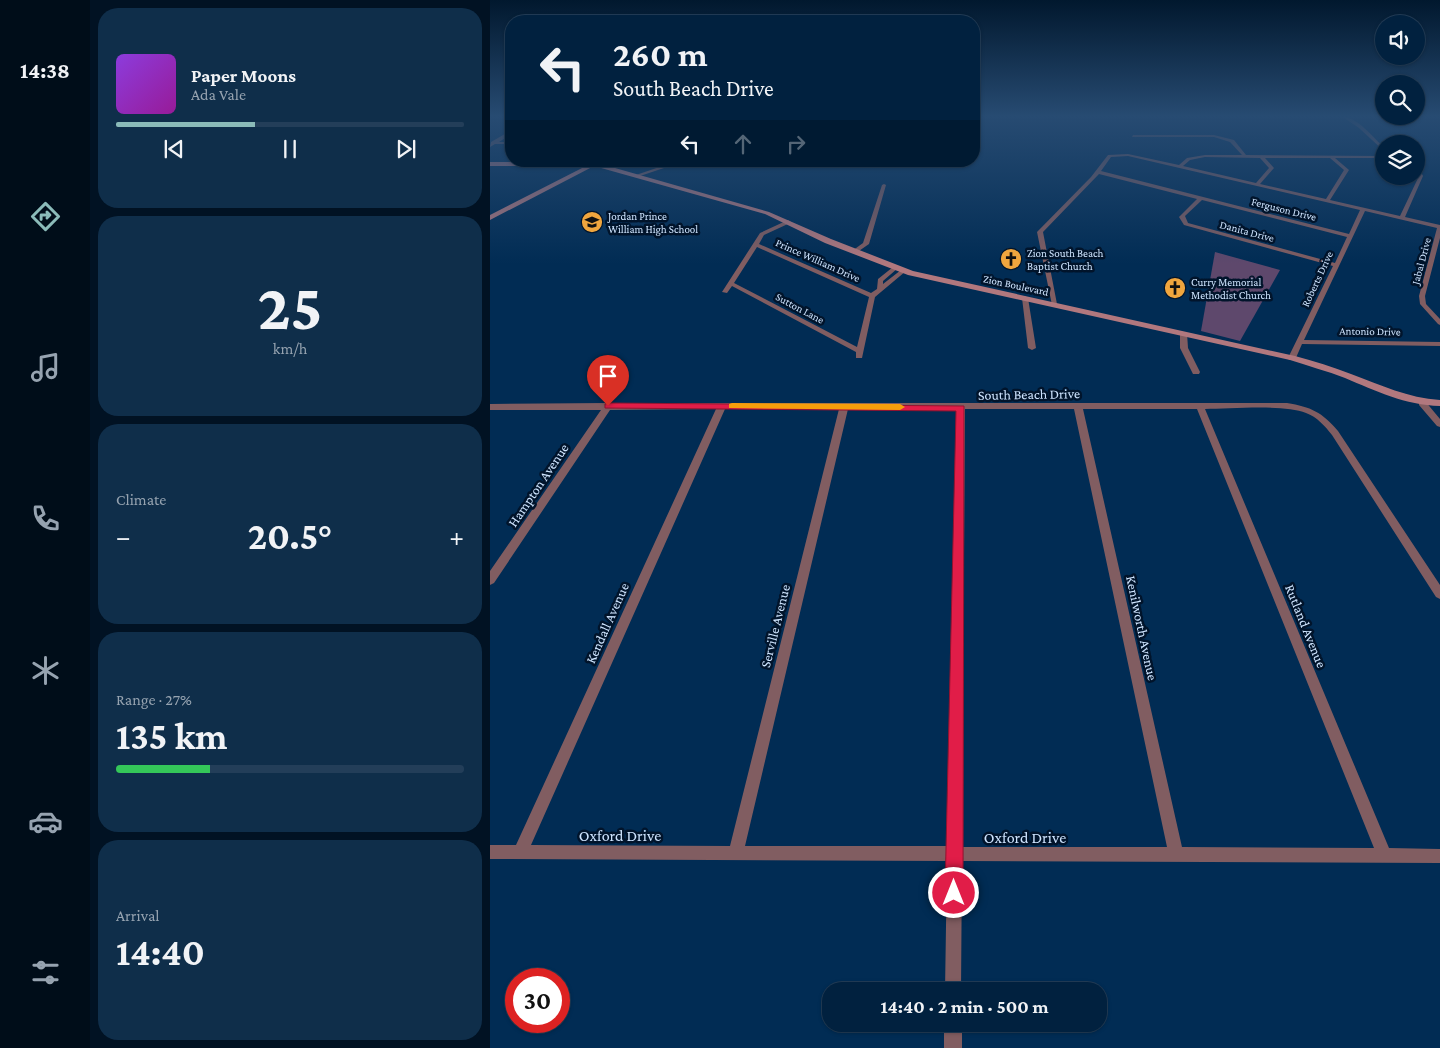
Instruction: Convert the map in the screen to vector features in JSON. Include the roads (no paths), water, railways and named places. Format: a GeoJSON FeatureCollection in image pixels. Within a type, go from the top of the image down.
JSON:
{"type":"FeatureCollection","features":[{"type":"Feature","properties":{"kind":"main road"},"geometry":{"type":"LineString","coordinates":[[490,218],[590,167]]}},
{"type":"Feature","properties":{"kind":"main road","name":"Zion Boulevard"},"geometry":{"type":"LineString","coordinates":[[609,167],[635,176],[765,212],[854,252],[899,269],[1292,358],[1332,370],[1399,397],[1422,403],[1440,403]]}},
{"type":"Feature","properties":{"kind":"street"},"geometry":{"type":"LineString","coordinates":[[1054,304],[1040,232],[1102,166]]}},
{"type":"Feature","properties":{"kind":"street"},"geometry":{"type":"LineString","coordinates":[[1175,166],[1440,228]]}},
{"type":"Feature","properties":{"kind":"street"},"geometry":{"type":"LineString","coordinates":[[1257,185],[1272,168],[1270,166]]}},
{"type":"Feature","properties":{"kind":"street"},"geometry":{"type":"LineString","coordinates":[[1326,201],[1347,170],[1342,166]]}},
{"type":"Feature","properties":{"kind":"street"},"geometry":{"type":"LineString","coordinates":[[635,176],[664,167]]}},
{"type":"Feature","properties":{"kind":"street","name":"Ferguson Drive"},"geometry":{"type":"LineString","coordinates":[[1097,172],[1349,236]]}},
{"type":"Feature","properties":{"kind":"street"},"geometry":{"type":"LineString","coordinates":[[1402,218],[1417,185]]}},
{"type":"Feature","properties":{"kind":"street"},"geometry":{"type":"LineString","coordinates":[[854,252],[866,244],[884,186]]}},
{"type":"Feature","properties":{"kind":"street","name":"Danita Drive"},"geometry":{"type":"LineString","coordinates":[[1200,199],[1183,215],[1183,220],[1186,224],[1336,265]]}},
{"type":"Feature","properties":{"kind":"street","name":"Roberts Drive"},"geometry":{"type":"LineString","coordinates":[[1292,358],[1363,210]]}},
{"type":"Feature","properties":{"kind":"street"},"geometry":{"type":"LineString","coordinates":[[725,292],[756,242],[791,223]]}},
{"type":"Feature","properties":{"kind":"street","name":"Jabal Drive"},"geometry":{"type":"LineString","coordinates":[[1440,228],[1422,296],[1423,304],[1440,324]]}},
{"type":"Feature","properties":{"kind":"street","name":"Prince William Drive"},"geometry":{"type":"LineString","coordinates":[[756,242],[872,296]]}},
{"type":"Feature","properties":{"kind":"street"},"geometry":{"type":"LineString","coordinates":[[872,296],[899,269]]}},
{"type":"Feature","properties":{"kind":"street","name":"Sutton Lane"},"geometry":{"type":"LineString","coordinates":[[730,283],[859,354],[872,296]]}},
{"type":"Feature","properties":{"kind":"street"},"geometry":{"type":"LineString","coordinates":[[1025,298],[1032,348]]}},
{"type":"Feature","properties":{"kind":"street"},"geometry":{"type":"LineString","coordinates":[[1184,333],[1184,348],[1196,372]]}},
{"type":"Feature","properties":{"kind":"street","name":"Antonio Drive"},"geometry":{"type":"LineString","coordinates":[[1300,342],[1440,344]]}},
{"type":"Feature","properties":{"kind":"street"},"geometry":{"type":"LineString","coordinates":[[1422,403],[1440,424]]}},
{"type":"Feature","properties":{"kind":"street","name":"Hampton Avenue"},"geometry":{"type":"LineString","coordinates":[[490,580],[608,406]]}},
{"type":"Feature","properties":{"kind":"street","name":"Kendall Avenue"},"geometry":{"type":"LineString","coordinates":[[520,852],[722,406]]}},
{"type":"Feature","properties":{"kind":"street","name":"South Beach Drive"},"geometry":{"type":"LineString","coordinates":[[490,407],[844,406],[961,408],[1287,406],[1304,408],[1315,412],[1335,432],[1440,594]]}},
{"type":"Feature","properties":{"kind":"street","name":"Serville Avenue"},"geometry":{"type":"LineString","coordinates":[[736,853],[844,406]]}},
{"type":"Feature","properties":{"kind":"street","name":"Rutland Avenue"},"geometry":{"type":"LineString","coordinates":[[1200,406],[1384,856]]}},
{"type":"Feature","properties":{"kind":"street","name":"Kenilworth Avenue"},"geometry":{"type":"LineString","coordinates":[[1078,407],[1176,855]]}},
{"type":"Feature","properties":{"kind":"street"},"geometry":{"type":"LineString","coordinates":[[953,982],[961,408]]}},
{"type":"Feature","properties":{"kind":"street","name":"Oxford Drive"},"geometry":{"type":"LineString","coordinates":[[490,852],[1440,856]]}},
{"type":"Feature","properties":{"kind":"street"},"geometry":{"type":"LineString","coordinates":[[953,1032],[953,1048]]}},
{"type":"Feature","properties":{"kind":"place","name":"Jordan Prince William High School"},"geometry":{"type":"Point","coordinates":[592,222]}},
{"type":"Feature","properties":{"kind":"place","name":"Zion South Beach Baptist Church"},"geometry":{"type":"Point","coordinates":[1011,259]}},
{"type":"Feature","properties":{"kind":"place","name":"Curry Memorial Methodist Church"},"geometry":{"type":"Point","coordinates":[1175,288]}}]}
